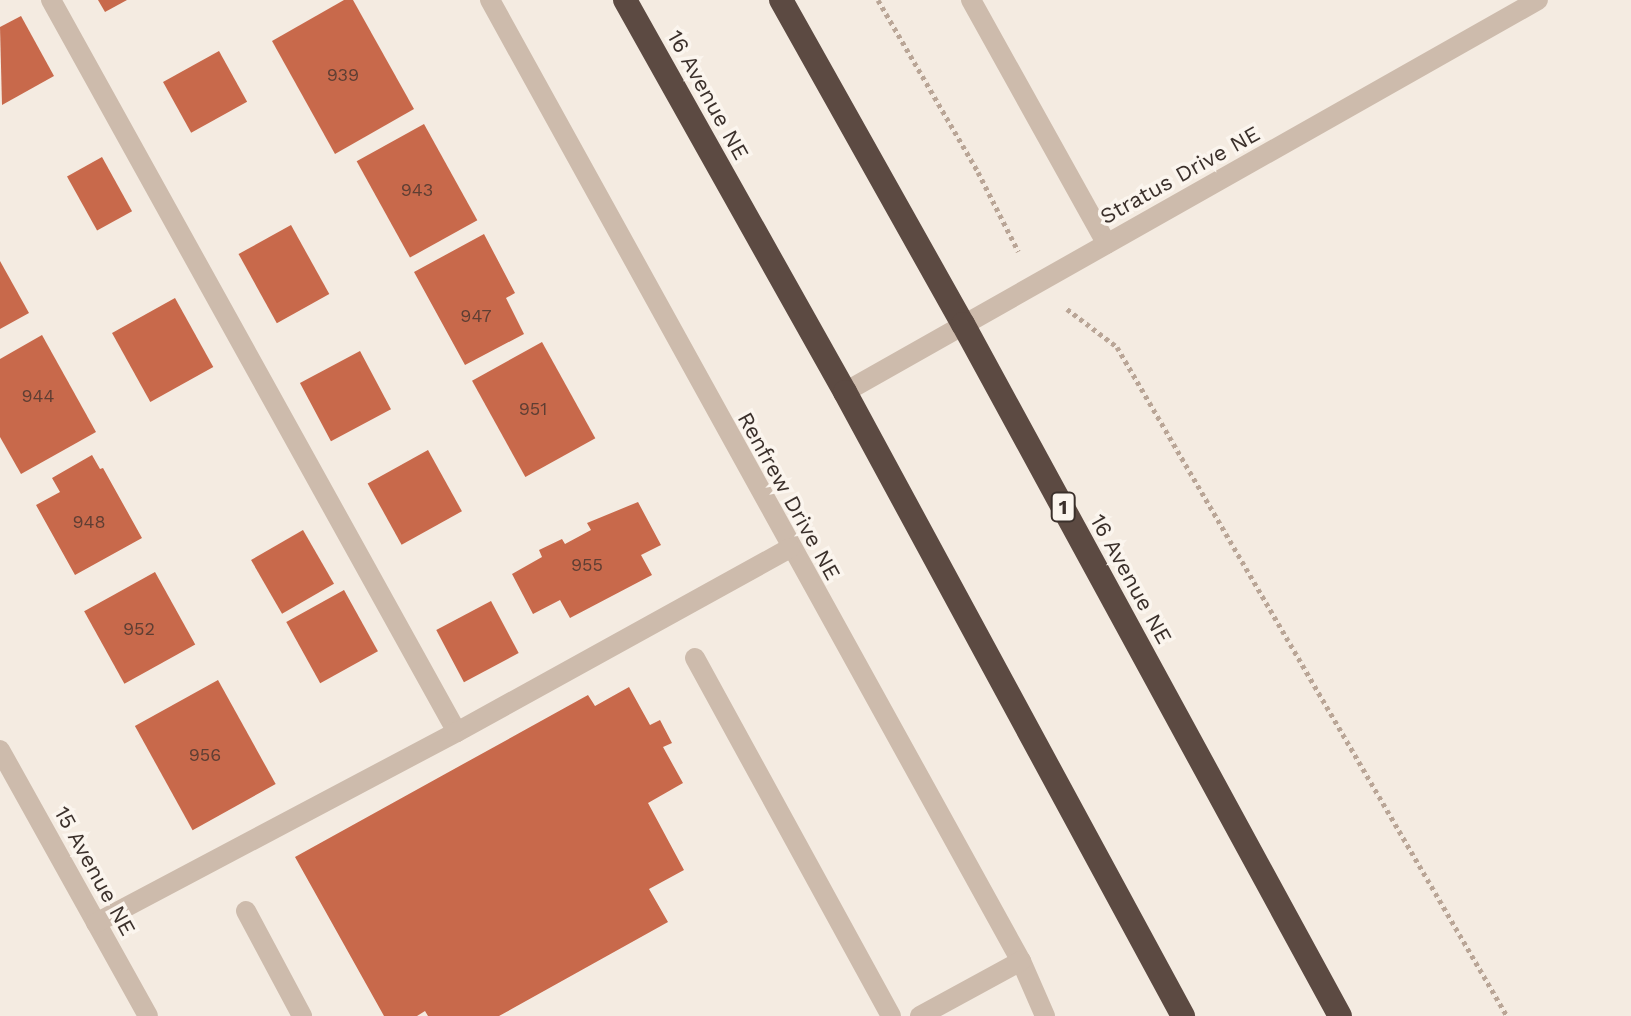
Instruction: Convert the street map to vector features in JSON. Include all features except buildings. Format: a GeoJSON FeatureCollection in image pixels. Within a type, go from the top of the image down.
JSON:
{"type":"FeatureCollection","features":[{"type":"Feature","properties":{"kind":"highway","name":"16 Avenue NE"},"geometry":{"type":"LineString","coordinates":[[625,0],[845,392],[1183,1016]]}},
{"type":"Feature","properties":{"kind":"highway","name":"16 Avenue NE"},"geometry":{"type":"LineString","coordinates":[[781,0],[963,324],[1340,1016]]}},
{"type":"Feature","properties":{"kind":"street"},"geometry":{"type":"LineString","coordinates":[[51,0],[457,732]]}},
{"type":"Feature","properties":{"kind":"street","name":"Renfrew Drive NE"},"geometry":{"type":"LineString","coordinates":[[490,0],[790,548],[1021,961],[1045,1016]]}},
{"type":"Feature","properties":{"kind":"street"},"geometry":{"type":"LineString","coordinates":[[971,0],[1107,244]]}},
{"type":"Feature","properties":{"kind":"street","name":"Stratus Drive NE"},"geometry":{"type":"LineString","coordinates":[[845,392],[1538,0]]}},
{"type":"Feature","properties":{"kind":"street"},"geometry":{"type":"LineString","coordinates":[[96,923],[457,732],[790,548]]}},
{"type":"Feature","properties":{"kind":"street"},"geometry":{"type":"LineString","coordinates":[[695,658],[891,1016]]}},
{"type":"Feature","properties":{"kind":"street","name":"15 Avenue NE"},"geometry":{"type":"LineString","coordinates":[[0,750],[148,1016]]}},
{"type":"Feature","properties":{"kind":"street"},"geometry":{"type":"LineString","coordinates":[[246,911],[302,1016]]}},
{"type":"Feature","properties":{"kind":"street"},"geometry":{"type":"LineString","coordinates":[[920,1016],[1021,961]]}},
{"type":"Feature","properties":{"kind":"path"},"geometry":{"type":"LineString","coordinates":[[878,0],[978,172],[1035,284],[1117,347],[1507,1016]]}}]}
